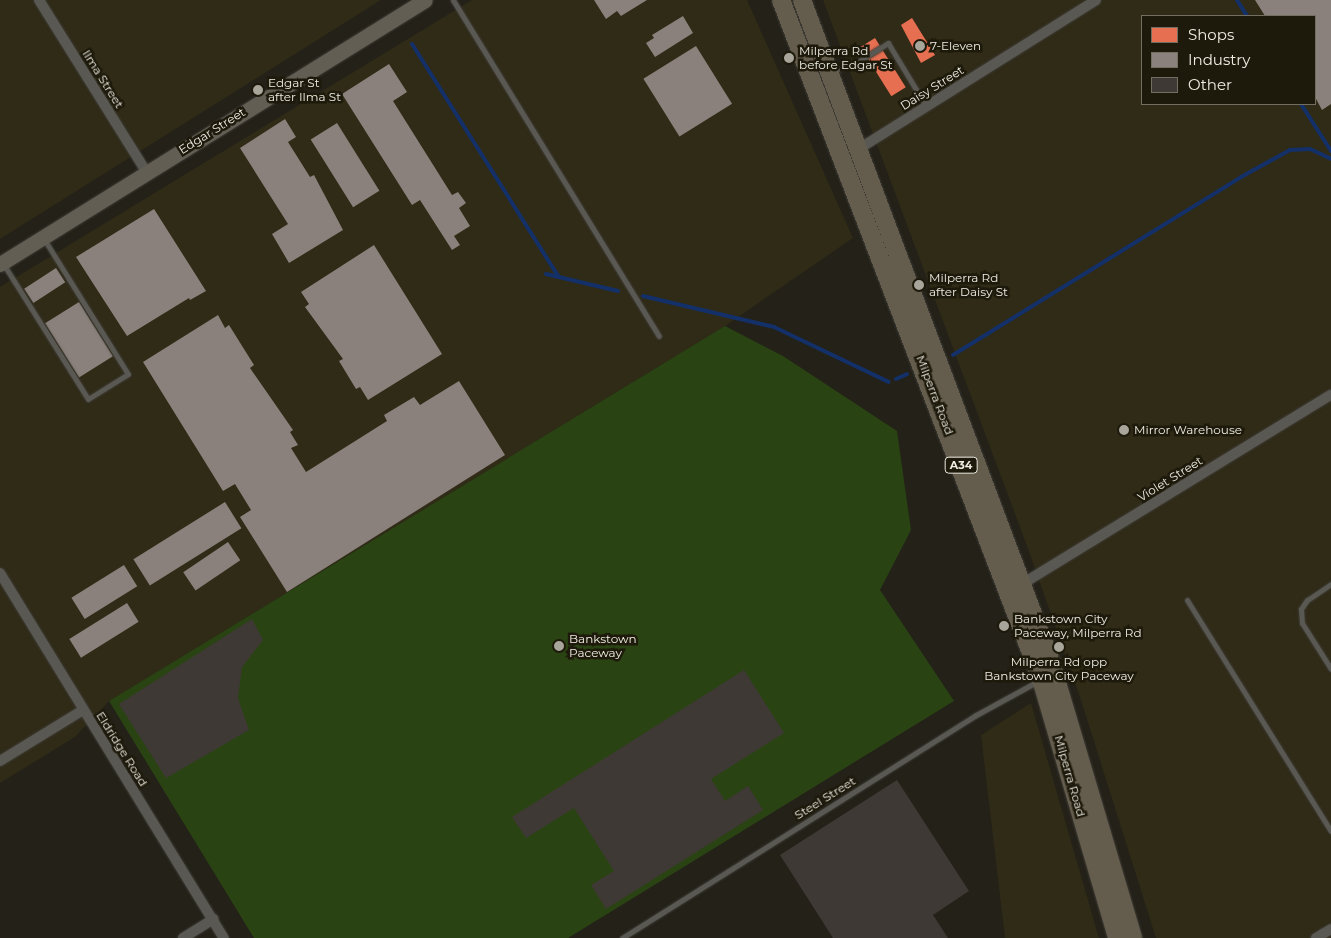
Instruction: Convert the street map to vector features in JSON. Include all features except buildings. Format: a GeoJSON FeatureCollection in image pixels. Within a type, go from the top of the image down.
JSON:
{"type":"FeatureCollection","features":[{"type":"Feature","properties":{"kind":"highway","name":"Milperra Road"},"geometry":{"type":"LineString","coordinates":[[781,0],[1041,679],[1117,938]]}},
{"type":"Feature","properties":{"kind":"highway","name":"Milperra Road"},"geometry":{"type":"LineString","coordinates":[[802,0],[1053,668],[1133,938]]}},
{"type":"Feature","properties":{"kind":"main road","name":"Edgar Street"},"geometry":{"type":"LineString","coordinates":[[1,261],[425,0]]}},
{"type":"Feature","properties":{"kind":"street","name":"Ilma Street"},"geometry":{"type":"LineString","coordinates":[[39,0],[146,171]]}},
{"type":"Feature","properties":{"kind":"street","name":"Daisy Street"},"geometry":{"type":"LineString","coordinates":[[857,150],[1096,0]]}},
{"type":"Feature","properties":{"kind":"street","name":"Violet Street"},"geometry":{"type":"LineString","coordinates":[[1022,584],[1331,395]]}},
{"type":"Feature","properties":{"kind":"street","name":"Eldridge Road"},"geometry":{"type":"LineString","coordinates":[[0,573],[224,938]]}},
{"type":"Feature","properties":{"kind":"street"},"geometry":{"type":"LineString","coordinates":[[0,761],[83,710]]}},
{"type":"Feature","properties":{"kind":"street"},"geometry":{"type":"LineString","coordinates":[[182,938],[213,919]]}},
{"type":"Feature","properties":{"kind":"street"},"geometry":{"type":"LineString","coordinates":[[1316,938],[1331,929]]}},
{"type":"Feature","properties":{"kind":"lane"},"geometry":{"type":"LineString","coordinates":[[453,0],[659,336]]}},
{"type":"Feature","properties":{"kind":"lane"},"geometry":{"type":"LineString","coordinates":[[828,72],[856,63],[888,43],[926,106]]}},
{"type":"Feature","properties":{"kind":"lane"},"geometry":{"type":"LineString","coordinates":[[1,261],[88,399],[128,374],[42,237]]}},
{"type":"Feature","properties":{"kind":"lane"},"geometry":{"type":"LineString","coordinates":[[1331,584],[1307,600],[1301,609],[1302,623],[1331,669]]}},
{"type":"Feature","properties":{"kind":"lane"},"geometry":{"type":"LineString","coordinates":[[1187,600],[1331,831]]}},
{"type":"Feature","properties":{"kind":"lane","name":"Steel Street"},"geometry":{"type":"LineString","coordinates":[[622,938],[976,715],[1041,679]]}},
{"type":"Feature","properties":{"kind":"shaded area"},"geometry":{"type":"Polygon","coordinates":[[[0,0],[381,0],[0,239],[0,0]]]}},
{"type":"Feature","properties":{"kind":"shaded area"},"geometry":{"type":"Polygon","coordinates":[[[472,0],[747,0],[853,238],[725,326],[109,701],[75,737],[0,783],[0,287],[472,0]]]}},
{"type":"Feature","properties":{"kind":"shaded area"},"geometry":{"type":"Polygon","coordinates":[[[823,0],[1331,0],[1331,938],[1156,938],[1080,697],[1027,546],[823,0]]]}},
{"type":"Feature","properties":{"kind":"shaded area"},"geometry":{"type":"Polygon","coordinates":[[[1031,703],[1099,938],[1005,938],[981,735],[1031,703]]]}},
{"type":"Feature","properties":{"kind":"green space","name":"Bankstown Paceway"},"geometry":{"type":"Polygon","coordinates":[[[725,326],[783,356],[897,431],[911,530],[880,590],[954,701],[568,938],[254,938],[109,701],[725,326]]]}},
{"type":"Feature","properties":{"kind":"waterway"},"geometry":{"type":"LineString","coordinates":[[1237,0],[1246,15]]}},
{"type":"Feature","properties":{"kind":"waterway"},"geometry":{"type":"LineString","coordinates":[[412,44],[558,276]]}},
{"type":"Feature","properties":{"kind":"waterway"},"geometry":{"type":"LineString","coordinates":[[1302,105],[1331,151]]}},
{"type":"Feature","properties":{"kind":"waterway"},"geometry":{"type":"LineString","coordinates":[[953,355],[1241,177],[1290,150],[1310,149],[1331,159]]}},
{"type":"Feature","properties":{"kind":"waterway"},"geometry":{"type":"LineString","coordinates":[[546,274],[618,291]]}},
{"type":"Feature","properties":{"kind":"waterway"},"geometry":{"type":"LineString","coordinates":[[643,296],[774,327],[889,382]]}},
{"type":"Feature","properties":{"kind":"waterway"},"geometry":{"type":"LineString","coordinates":[[896,379],[907,374]]}},
{"type":"Feature","properties":{"kind":"place","name":"7-Eleven"},"geometry":{"type":"Point","coordinates":[920,46]}},
{"type":"Feature","properties":{"kind":"place","name":"Milperra Rd before Edgar St"},"geometry":{"type":"Point","coordinates":[789,58]}},
{"type":"Feature","properties":{"kind":"place","name":"Edgar St after Ilma St"},"geometry":{"type":"Point","coordinates":[258,90]}},
{"type":"Feature","properties":{"kind":"place","name":"Milperra Rd after Daisy St"},"geometry":{"type":"Point","coordinates":[919,285]}},
{"type":"Feature","properties":{"kind":"place","name":"Mirror Warehouse"},"geometry":{"type":"Point","coordinates":[1124,430]}},
{"type":"Feature","properties":{"kind":"place","name":"Bankstown City Paceway, Milperra Rd"},"geometry":{"type":"Point","coordinates":[1004,626]}},
{"type":"Feature","properties":{"kind":"place","name":"Bankstown Paceway"},"geometry":{"type":"Point","coordinates":[559,646]}},
{"type":"Feature","properties":{"kind":"place","name":"Milperra Rd opp Bankstown City Paceway"},"geometry":{"type":"Point","coordinates":[1059,647]}}]}
